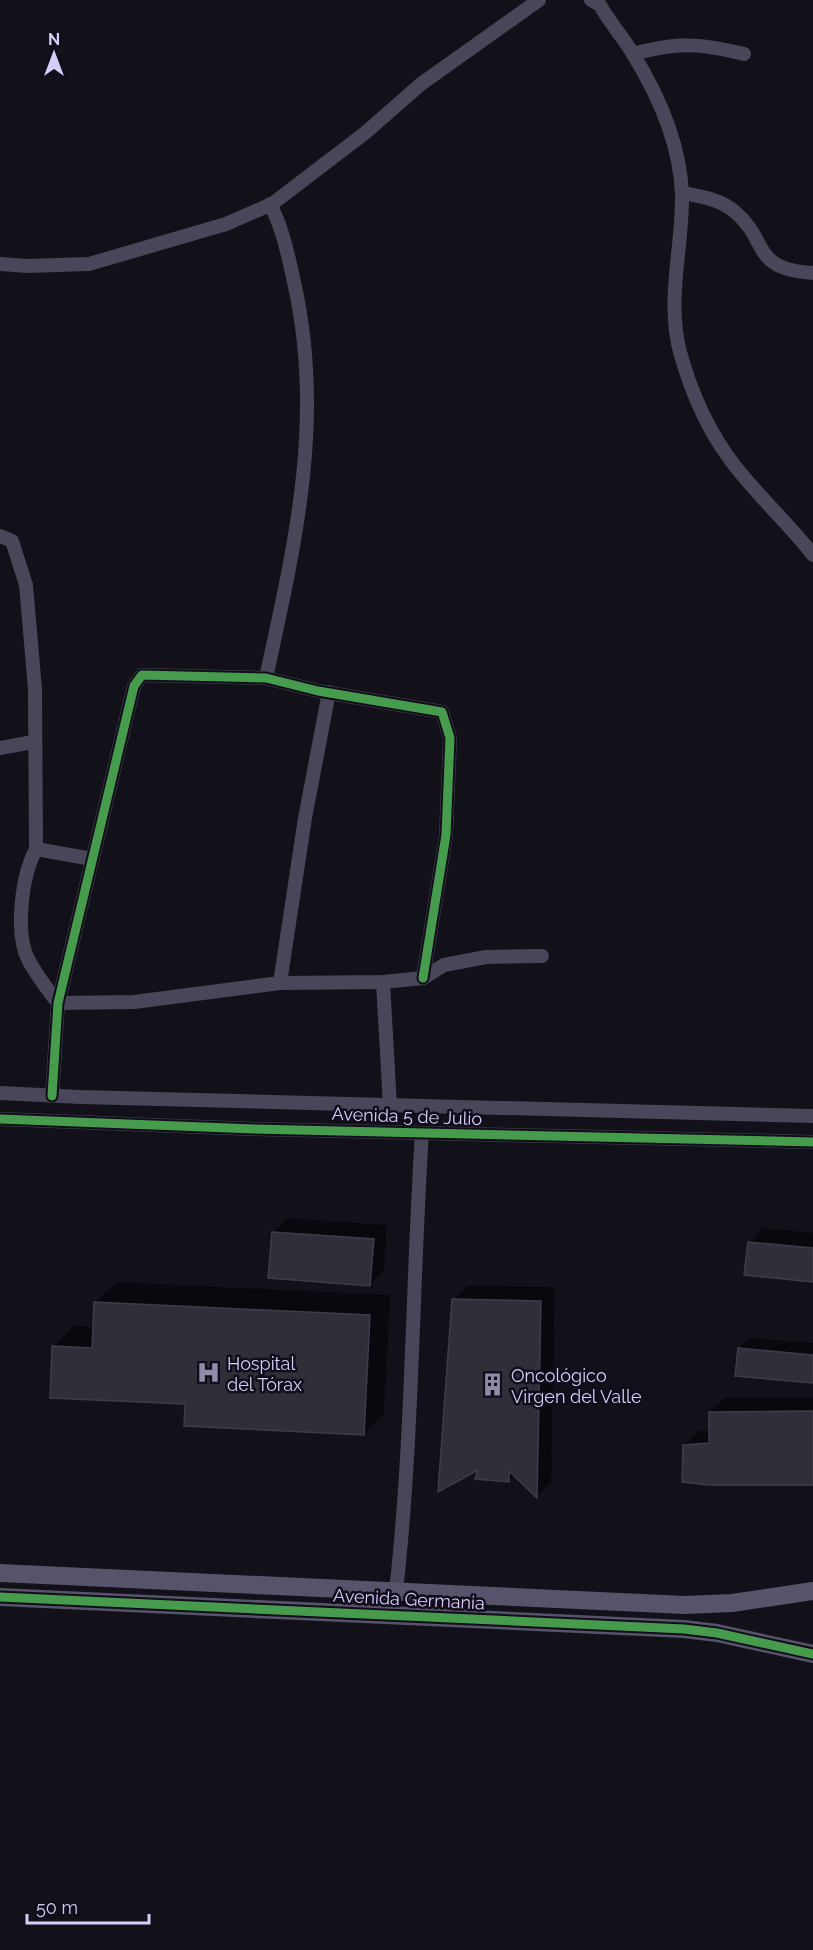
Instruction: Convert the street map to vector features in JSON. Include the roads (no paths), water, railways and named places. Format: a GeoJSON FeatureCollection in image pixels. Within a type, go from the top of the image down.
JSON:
{"type":"FeatureCollection","features":[{"type":"Feature","properties":{"kind":"street"},"geometry":{"type":"LineString","coordinates":[[0,264],[27,266],[89,264],[226,224],[270,204],[365,134],[421,84],[540,0]]}},
{"type":"Feature","properties":{"kind":"street"},"geometry":{"type":"LineString","coordinates":[[591,0],[600,5],[633,54],[648,81],[675,145],[682,193],[674,306],[680,352],[689,377],[719,444],[757,492],[813,555]]}},
{"type":"Feature","properties":{"kind":"street"},"geometry":{"type":"LineString","coordinates":[[633,54],[681,44],[699,44],[744,54]]}},
{"type":"Feature","properties":{"kind":"street"},"geometry":{"type":"LineString","coordinates":[[682,193],[708,198],[734,211],[763,252],[784,270],[813,273]]}},
{"type":"Feature","properties":{"kind":"street"},"geometry":{"type":"LineString","coordinates":[[266,678],[299,519],[308,432],[309,381],[301,309],[282,228],[270,204]]}},
{"type":"Feature","properties":{"kind":"street"},"geometry":{"type":"LineString","coordinates":[[0,536],[12,541],[26,585],[35,689],[33,742],[36,849],[29,862],[20,916],[27,959],[58,1003]]}},
{"type":"Feature","properties":{"kind":"street"},"geometry":{"type":"LineString","coordinates":[[52,1096],[58,1003],[134,686],[142,675],[266,678],[441,712],[450,738],[446,835],[423,978]]}},
{"type":"Feature","properties":{"kind":"street"},"geometry":{"type":"LineString","coordinates":[[280,983],[305,818],[330,692]]}},
{"type":"Feature","properties":{"kind":"street"},"geometry":{"type":"LineString","coordinates":[[0,748],[33,742]]}},
{"type":"Feature","properties":{"kind":"street"},"geometry":{"type":"LineString","coordinates":[[36,849],[92,859]]}},
{"type":"Feature","properties":{"kind":"street"},"geometry":{"type":"LineString","coordinates":[[58,1003],[134,1002],[280,983],[382,982],[423,978],[444,965],[486,957],[542,956]]}},
{"type":"Feature","properties":{"kind":"street"},"geometry":{"type":"LineString","coordinates":[[382,982],[390,1106]]}},
{"type":"Feature","properties":{"kind":"street","name":"Avenida 5 de Julio"},"geometry":{"type":"LineString","coordinates":[[0,1093],[390,1106],[813,1116]]}},
{"type":"Feature","properties":{"kind":"street","name":"Avenida 5 de Julio"},"geometry":{"type":"LineString","coordinates":[[0,1119],[422,1133],[813,1142]]}},
{"type":"Feature","properties":{"kind":"street"},"geometry":{"type":"LineString","coordinates":[[396,1591],[404,1523],[414,1258],[422,1133]]}},
{"type":"Feature","properties":{"kind":"street","name":"Avenida Germania"},"geometry":{"type":"LineString","coordinates":[[0,1573],[700,1605],[813,1591]]}},
{"type":"Feature","properties":{"kind":"street","name":"Avenida Germania"},"geometry":{"type":"LineString","coordinates":[[0,1597],[684,1629],[717,1633],[813,1654]]}},
{"type":"Feature","properties":{"kind":"place","name":"Hospital del Tórax"},"geometry":{"type":"Point","coordinates":[209,1373]}},
{"type":"Feature","properties":{"kind":"place","name":"Oncológico Virgen del Valle"},"geometry":{"type":"Point","coordinates":[493,1385]}}]}
